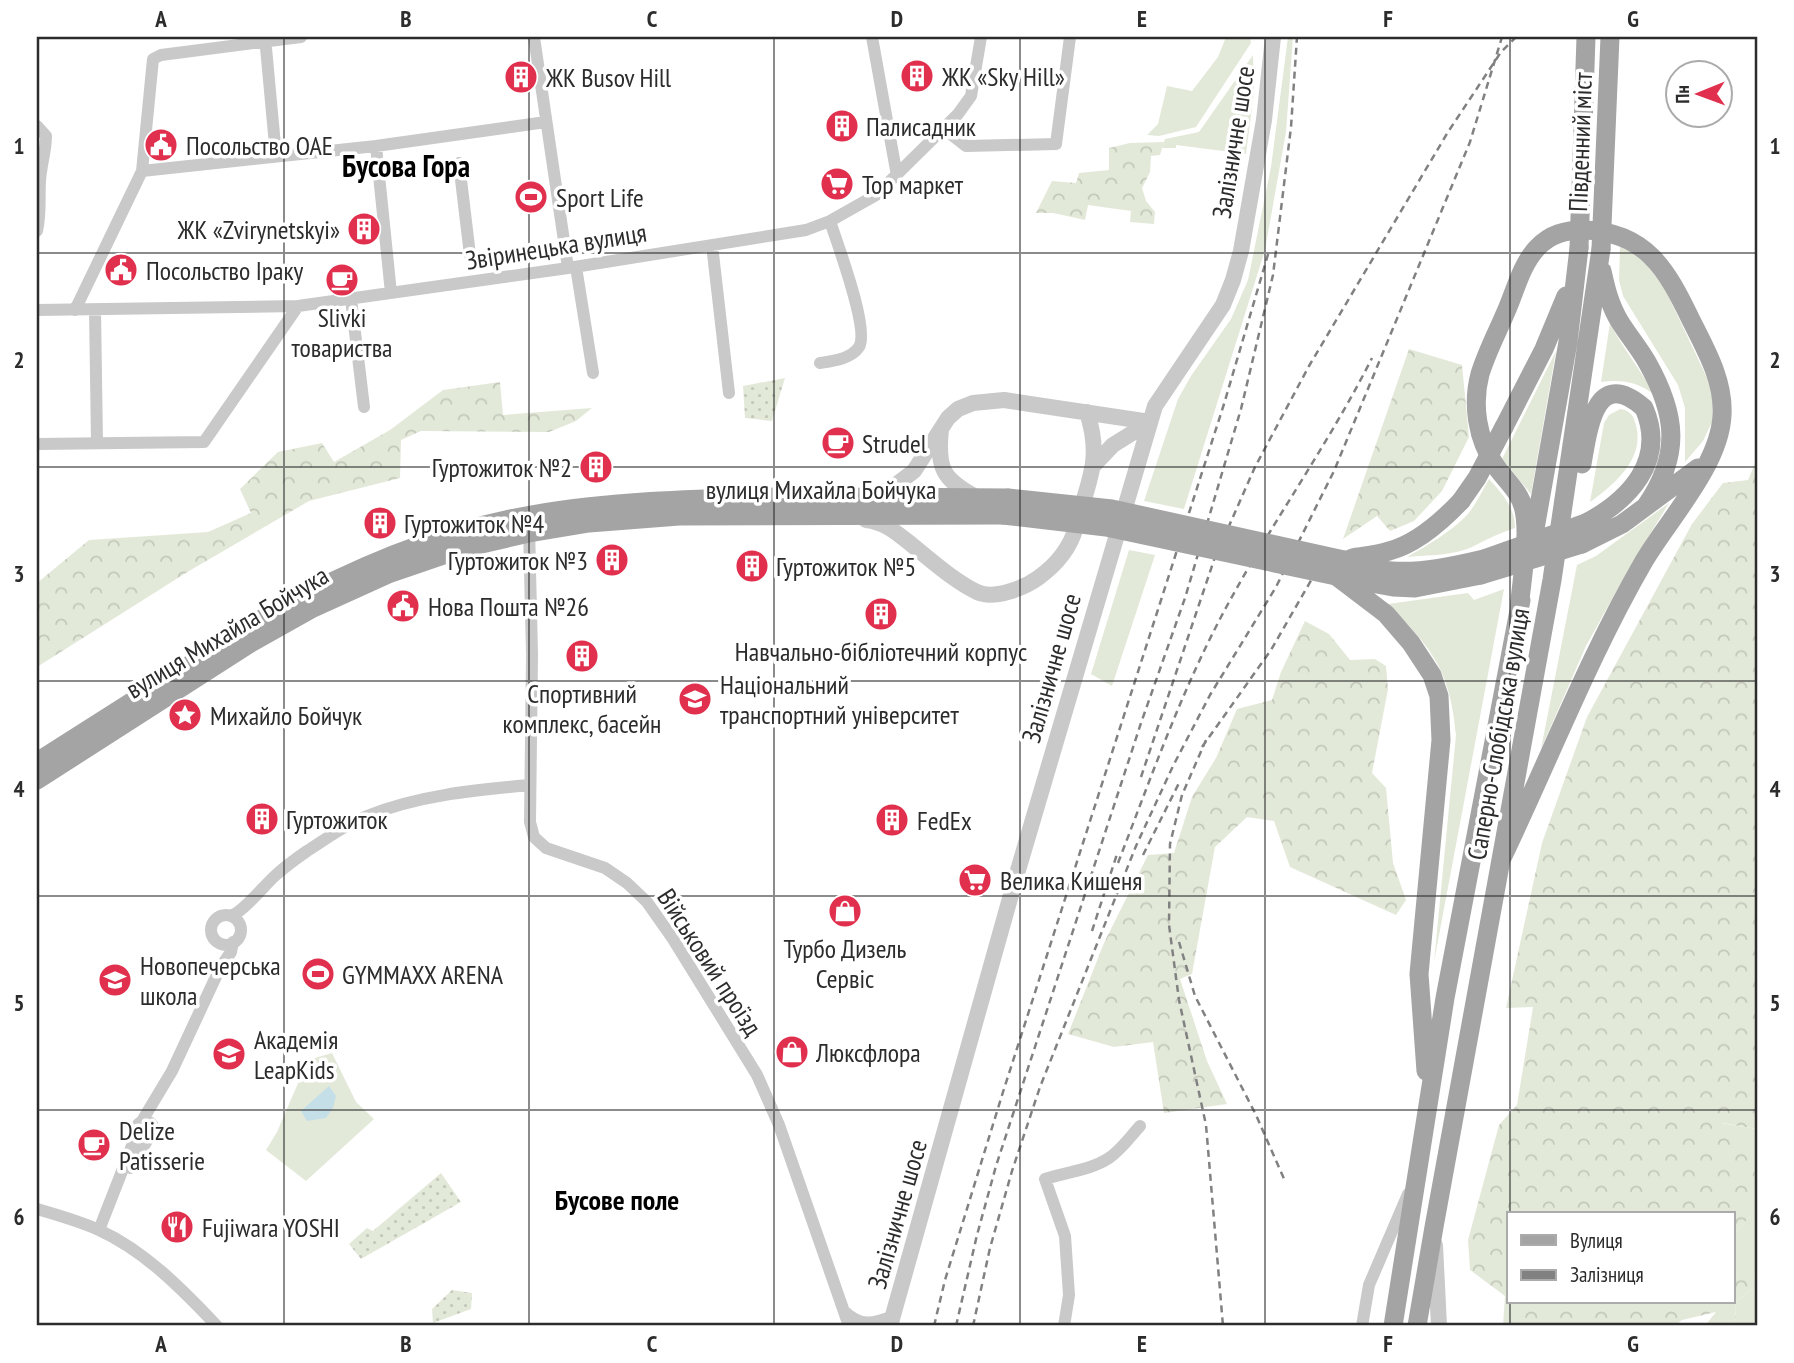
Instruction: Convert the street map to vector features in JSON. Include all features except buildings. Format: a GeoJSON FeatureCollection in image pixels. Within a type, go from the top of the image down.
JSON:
{"type":"FeatureCollection","features":[{"type":"Feature","properties":{"kind":"main road","name":"Південний міст"},"geometry":{"type":"LineString","coordinates":[[1579,248],[1586,37]]}},
{"type":"Feature","properties":{"kind":"main road","name":"Південний міст"},"geometry":{"type":"LineString","coordinates":[[1600,254],[1611,37]]}},
{"type":"Feature","properties":{"kind":"main road"},"geometry":{"type":"LineString","coordinates":[[1502,858],[1601,644],[1638,573],[1710,458],[1722,416],[1718,378],[1680,296],[1658,261],[1638,243],[1606,233],[1591,230],[1563,231],[1543,242],[1529,258],[1486,358],[1477,389],[1479,432],[1495,466],[1518,495],[1524,508],[1519,611]]}},
{"type":"Feature","properties":{"kind":"main road","name":"Саперно-Слобідська вулиця"},"geometry":{"type":"LineString","coordinates":[[1393,1326],[1445,998],[1546,472],[1568,342],[1579,248]]}},
{"type":"Feature","properties":{"kind":"main road","name":"Саперно-Слобідська вулиця"},"geometry":{"type":"LineString","coordinates":[[1417,1326],[1552,580],[1600,254]]}},
{"type":"Feature","properties":{"kind":"main road"},"geometry":{"type":"LineString","coordinates":[[1600,254],[1607,293],[1619,320],[1647,361],[1664,396],[1671,419],[1672,440],[1667,478],[1672,482],[1682,482]]}},
{"type":"Feature","properties":{"kind":"main road"},"geometry":{"type":"LineString","coordinates":[[1426,1122],[1426,1070],[1419,974],[1441,740],[1439,696],[1432,675],[1411,643],[1340,568],[1413,540],[1443,520],[1461,501],[1477,478],[1544,349],[1577,269]]}},
{"type":"Feature","properties":{"kind":"main road","name":"вулиця Михайла Бойчука"},"geometry":{"type":"LineString","coordinates":[[1483,567],[1586,523],[1608,512],[1632,491],[1644,468],[1650,450],[1651,434],[1644,408],[1625,395],[1605,397],[1598,402],[1591,417],[1575,502],[1552,580]]}},
{"type":"Feature","properties":{"kind":"main road","name":"вулиця Михайла Бойчука"},"geometry":{"type":"LineString","coordinates":[[37,762],[268,615],[326,584],[383,560],[460,533],[529,524],[589,523],[679,516],[823,515],[1006,506],[1112,509],[1340,568],[1393,587],[1415,588],[1483,567],[1582,544],[1622,524],[1682,482],[1710,458]]}},
{"type":"Feature","properties":{"kind":"main road"},"geometry":{"type":"LineString","coordinates":[[1646,506],[1667,467]]}},
{"type":"Feature","properties":{"kind":"main road","name":"вулиця Михайла Бойчука"},"geometry":{"type":"LineString","coordinates":[[37,780],[249,644],[332,598],[388,574],[529,524],[589,506],[771,497],[773,500],[976,497],[1006,506]]}},
{"type":"Feature","properties":{"kind":"street"},"geometry":{"type":"LineString","coordinates":[[75,310],[142,171],[152,62],[156,57],[265,39],[301,37]]}},
{"type":"Feature","properties":{"kind":"street"},"geometry":{"type":"LineString","coordinates":[[534,37],[546,122],[593,373]]}},
{"type":"Feature","properties":{"kind":"street"},"geometry":{"type":"LineString","coordinates":[[872,37],[897,176]]}},
{"type":"Feature","properties":{"kind":"street","name":"Звіринецька вулиця"},"geometry":{"type":"LineString","coordinates":[[37,310],[298,306],[806,230],[831,221],[876,195],[958,114],[971,96],[981,37]]}},
{"type":"Feature","properties":{"kind":"street"},"geometry":{"type":"LineString","coordinates":[[943,128],[967,146],[1056,144],[1070,37]]}},
{"type":"Feature","properties":{"kind":"street","name":"Залізничне шосе"},"geometry":{"type":"LineString","coordinates":[[892,1321],[1016,877],[1150,422],[1162,393],[1223,305],[1233,280],[1241,251],[1264,120],[1273,37]]}},
{"type":"Feature","properties":{"kind":"street"},"geometry":{"type":"LineString","coordinates":[[265,39],[276,156]]}},
{"type":"Feature","properties":{"kind":"street"},"geometry":{"type":"LineString","coordinates":[[142,171],[376,146],[546,122]]}},
{"type":"Feature","properties":{"kind":"street"},"geometry":{"type":"LineString","coordinates":[[37,126],[46,136],[46,146],[40,182],[41,209],[37,231]]}},
{"type":"Feature","properties":{"kind":"street"},"geometry":{"type":"LineString","coordinates":[[376,146],[391,293]]}},
{"type":"Feature","properties":{"kind":"street"},"geometry":{"type":"LineString","coordinates":[[459,163],[470,254]]}},
{"type":"Feature","properties":{"kind":"street"},"geometry":{"type":"LineString","coordinates":[[820,363],[845,358],[858,348],[861,340],[853,290],[831,221]]}},
{"type":"Feature","properties":{"kind":"street"},"geometry":{"type":"LineString","coordinates":[[712,245],[729,393]]}},
{"type":"Feature","properties":{"kind":"street"},"geometry":{"type":"LineString","coordinates":[[351,299],[364,407]]}},
{"type":"Feature","properties":{"kind":"street"},"geometry":{"type":"LineString","coordinates":[[37,444],[204,442],[298,306]]}},
{"type":"Feature","properties":{"kind":"street"},"geometry":{"type":"LineString","coordinates":[[95,310],[97,442]]}},
{"type":"Feature","properties":{"kind":"street"},"geometry":{"type":"LineString","coordinates":[[867,497],[889,490],[914,471],[948,418],[973,403],[1004,400],[1150,422]]}},
{"type":"Feature","properties":{"kind":"street"},"geometry":{"type":"LineString","coordinates":[[823,515],[883,524],[979,593],[996,594],[1024,586],[1036,580],[1065,552],[1073,540],[1094,465],[1093,436],[1087,412]]}},
{"type":"Feature","properties":{"kind":"street"},"geometry":{"type":"LineString","coordinates":[[1094,465],[1113,445],[1150,422]]}},
{"type":"Feature","properties":{"kind":"street"},"geometry":{"type":"LineString","coordinates":[[941,428],[941,465],[955,486],[976,497]]}},
{"type":"Feature","properties":{"kind":"street","name":"Військовий проїзд"},"geometry":{"type":"LineString","coordinates":[[529,524],[532,655],[530,822],[534,837],[546,848],[605,868],[627,883],[647,902],[673,939],[757,1075],[779,1125],[849,1326]]}},
{"type":"Feature","properties":{"kind":"street"},"geometry":{"type":"LineString","coordinates":[[227,943],[214,938],[212,925],[218,917],[240,912],[277,874],[306,852],[366,816],[408,803],[484,789],[530,785]]}},
{"type":"Feature","properties":{"kind":"street"},"geometry":{"type":"LineString","coordinates":[[99,1230],[135,1138],[171,1081],[172,1071],[220,968],[227,943],[238,937],[254,897]]}},
{"type":"Feature","properties":{"kind":"street"},"geometry":{"type":"LineString","coordinates":[[230,916],[236,919],[240,927]]}},
{"type":"Feature","properties":{"kind":"street"},"geometry":{"type":"LineString","coordinates":[[99,1230],[143,1144],[154,1133],[143,1126]]}},
{"type":"Feature","properties":{"kind":"street"},"geometry":{"type":"LineString","coordinates":[[1064,1326],[1069,1295],[1065,1236],[1045,1179],[1105,1161],[1140,1126]]}},
{"type":"Feature","properties":{"kind":"street","name":"Саперно-Слобідська вулиця"},"geometry":{"type":"LineString","coordinates":[[1362,1326],[1369,1285],[1419,1167]]}},
{"type":"Feature","properties":{"kind":"street"},"geometry":{"type":"LineString","coordinates":[[37,1209],[99,1230],[131,1248],[185,1291],[217,1326]]}},
{"type":"Feature","properties":{"kind":"street","name":"Саперно-Слобідська вулиця"},"geometry":{"type":"LineString","coordinates":[[1434,1227],[1439,1326]]}},
{"type":"Feature","properties":{"kind":"street"},"geometry":{"type":"LineString","coordinates":[[844,1311],[852,1319],[862,1323],[892,1321]]}},
{"type":"Feature","properties":{"kind":"green space"},"geometry":{"type":"Polygon","coordinates":[[[1226,37],[1250,37],[1251,43],[1196,127],[1159,136],[1147,135],[1158,124],[1167,86],[1192,91],[1218,57],[1226,37]]]}},
{"type":"Feature","properties":{"kind":"green space"},"geometry":{"type":"Polygon","coordinates":[[[1288,37],[1293,37],[1286,132],[1265,250],[1184,509],[1144,501],[1178,399],[1231,319],[1248,280],[1271,167],[1288,37]]]}},
{"type":"Feature","properties":{"kind":"green space"},"geometry":{"type":"Polygon","coordinates":[[[1253,55],[1254,92],[1246,154],[1176,145],[1176,148],[1162,148],[1165,139],[1199,132],[1253,55]]]}},
{"type":"Feature","properties":{"kind":"green space"},"geometry":{"type":"Polygon","coordinates":[[[1164,142],[1160,155],[1151,156],[1150,172],[1142,188],[1146,201],[1155,212],[1154,224],[1130,222],[1131,211],[1088,205],[1085,220],[1053,213],[1036,213],[1052,181],[1076,183],[1079,173],[1109,170],[1109,148],[1130,143],[1164,142]]]}},
{"type":"Feature","properties":{"kind":"green space"},"geometry":{"type":"Polygon","coordinates":[[[1620,247],[1640,256],[1665,289],[1708,380],[1713,400],[1712,422],[1703,441],[1685,462],[1685,408],[1678,385],[1623,296],[1619,280],[1620,247]]]}},
{"type":"Feature","properties":{"kind":"green space"},"geometry":{"type":"Polygon","coordinates":[[[1610,323],[1654,394],[1629,382],[1601,382],[1610,323]]]}},
{"type":"Feature","properties":{"kind":"green space"},"geometry":{"type":"Polygon","coordinates":[[[1409,349],[1462,365],[1469,437],[1442,491],[1414,521],[1390,531],[1377,516],[1343,539],[1409,349]]]}},
{"type":"Feature","properties":{"kind":"green space"},"geometry":{"type":"Polygon","coordinates":[[[1556,351],[1531,494],[1502,459],[1556,351]]]}},
{"type":"Feature","properties":{"kind":"green space"},"geometry":{"type":"Polygon","coordinates":[[[785,378],[772,421],[745,418],[743,386],[785,378]]]}},
{"type":"Feature","properties":{"kind":"green space"},"geometry":{"type":"Polygon","coordinates":[[[500,382],[503,415],[592,408],[576,421],[549,432],[421,431],[401,440],[400,478],[309,501],[189,571],[37,667],[37,583],[89,540],[208,532],[251,513],[240,489],[278,452],[322,443],[334,462],[390,430],[443,390],[500,382]]]}},
{"type":"Feature","properties":{"kind":"green space"},"geometry":{"type":"Polygon","coordinates":[[[1620,409],[1630,413],[1634,419],[1638,435],[1637,447],[1633,458],[1618,478],[1590,502],[1604,423],[1609,415],[1620,409]]]}},
{"type":"Feature","properties":{"kind":"green space"},"geometry":{"type":"Polygon","coordinates":[[[1757,459],[1757,1129],[1722,1123],[1755,1169],[1751,1215],[1734,1236],[1734,1212],[1507,1212],[1507,1304],[1734,1304],[1734,1269],[1740,1280],[1757,1277],[1757,1296],[1752,1289],[1735,1303],[1736,1323],[1730,1326],[1705,1326],[1716,1312],[1682,1320],[1674,1326],[1503,1326],[1505,1296],[1470,1270],[1468,1240],[1499,1125],[1517,1105],[1533,1007],[1506,1008],[1542,843],[1587,717],[1692,524],[1723,483],[1748,480],[1757,459]]]}},
{"type":"Feature","properties":{"kind":"green space"},"geometry":{"type":"Polygon","coordinates":[[[1489,479],[1510,507],[1515,528],[1458,552],[1407,557],[1461,521],[1474,506],[1489,479]]]}},
{"type":"Feature","properties":{"kind":"green space"},"geometry":{"type":"Polygon","coordinates":[[[1669,503],[1586,646],[1541,749],[1577,565],[1596,556],[1669,503]]]}},
{"type":"Feature","properties":{"kind":"green space"},"geometry":{"type":"Polygon","coordinates":[[[1129,550],[1155,555],[1112,686],[1091,674],[1129,550]]]}},
{"type":"Feature","properties":{"kind":"green space"},"geometry":{"type":"Polygon","coordinates":[[[1504,589],[1434,962],[1456,735],[1449,693],[1436,662],[1416,634],[1388,604],[1468,593],[1474,600],[1504,589]]]}},
{"type":"Feature","properties":{"kind":"green space"},"geometry":{"type":"Polygon","coordinates":[[[1305,621],[1329,634],[1350,660],[1375,659],[1386,666],[1388,689],[1372,773],[1386,788],[1393,863],[1406,900],[1396,915],[1290,867],[1274,821],[1247,817],[1215,847],[1192,974],[1180,979],[1207,1061],[1227,1104],[1164,1113],[1153,1042],[1114,1047],[1068,1034],[1104,943],[1148,855],[1174,853],[1192,797],[1216,758],[1237,709],[1272,700],[1281,672],[1305,621]]]}},
{"type":"Feature","properties":{"kind":"green space"},"geometry":{"type":"Polygon","coordinates":[[[332,1053],[356,1102],[374,1119],[306,1181],[266,1150],[277,1132],[308,1060],[332,1053]]]}},
{"type":"Feature","properties":{"kind":"green space"},"geometry":{"type":"Polygon","coordinates":[[[1721,1123],[1757,1129],[1757,1277],[1740,1281],[1734,1269],[1734,1236],[1751,1215],[1721,1123]]]}},
{"type":"Feature","properties":{"kind":"green space"},"geometry":{"type":"Polygon","coordinates":[[[441,1173],[461,1202],[361,1259],[349,1244],[367,1228],[373,1231],[441,1173]]]}},
{"type":"Feature","properties":{"kind":"green space"},"geometry":{"type":"Polygon","coordinates":[[[1752,1289],[1757,1296],[1757,1326],[1730,1326],[1736,1323],[1735,1303],[1752,1289]]]}},
{"type":"Feature","properties":{"kind":"green space"},"geometry":{"type":"Polygon","coordinates":[[[452,1290],[472,1293],[471,1309],[433,1323],[432,1309],[452,1290]]]}},
{"type":"Feature","properties":{"kind":"water"},"geometry":{"type":"Polygon","coordinates":[[[329,1086],[336,1096],[333,1108],[326,1118],[307,1121],[301,1111],[329,1086]]]}},
{"type":"Feature","properties":{"kind":"railway"},"geometry":{"type":"LineString","coordinates":[[956,1326],[996,1166],[1141,723],[1185,598],[1241,409],[1273,275],[1291,127],[1297,37]]}},
{"type":"Feature","properties":{"kind":"railway"},"geometry":{"type":"LineString","coordinates":[[973,1326],[990,1248],[1040,1087],[1136,846],[1210,695],[1276,587],[1334,471],[1470,142],[1502,37]]}},
{"type":"Feature","properties":{"kind":"railway"},"geometry":{"type":"LineString","coordinates":[[1141,777],[1214,560],[1255,467],[1309,366],[1448,132],[1501,52],[1516,37]]}},
{"type":"Feature","properties":{"kind":"railway"},"geometry":{"type":"LineString","coordinates":[[934,1326],[945,1280],[1003,1092],[1224,404],[1269,251]]}},
{"type":"Feature","properties":{"kind":"railway"},"geometry":{"type":"LineString","coordinates":[[1118,863],[1166,738],[1221,617],[1336,424],[1372,358]]}},
{"type":"Feature","properties":{"kind":"railway"},"geometry":{"type":"LineString","coordinates":[[1202,747],[1271,650],[1313,577]]}},
{"type":"Feature","properties":{"kind":"railway"},"geometry":{"type":"LineString","coordinates":[[1206,740],[1182,795],[1170,844],[1169,925],[1179,1000],[1206,1125],[1223,1326]]}},
{"type":"Feature","properties":{"kind":"railway"},"geometry":{"type":"LineString","coordinates":[[1143,855],[1179,783]]}},
{"type":"Feature","properties":{"kind":"railway"},"geometry":{"type":"LineString","coordinates":[[1092,931],[1117,854]]}},
{"type":"Feature","properties":{"kind":"railway"},"geometry":{"type":"LineString","coordinates":[[1179,942],[1195,996],[1256,1115],[1285,1181]]}},
{"type":"Feature","properties":{"kind":"place","name":"ЖК «Sky Hill»"},"geometry":{"type":"Point","coordinates":[917,76]}},
{"type":"Feature","properties":{"kind":"place","name":"ЖК Busov Hill"},"geometry":{"type":"Point","coordinates":[521,77]}},
{"type":"Feature","properties":{"kind":"place","name":"Палисадник"},"geometry":{"type":"Point","coordinates":[842,126]}},
{"type":"Feature","properties":{"kind":"place","name":"Посольство ОАЕ"},"geometry":{"type":"Point","coordinates":[161,145]}},
{"type":"Feature","properties":{"kind":"place","name":"Top маркет"},"geometry":{"type":"Point","coordinates":[837,184]}},
{"type":"Feature","properties":{"kind":"place","name":"Sport Life"},"geometry":{"type":"Point","coordinates":[531,197]}},
{"type":"Feature","properties":{"kind":"place","name":"ЖК «Zvirynetskyi»"},"geometry":{"type":"Point","coordinates":[364,229]}},
{"type":"Feature","properties":{"kind":"place","name":"Посольство Іраку"},"geometry":{"type":"Point","coordinates":[121,270]}},
{"type":"Feature","properties":{"kind":"place","name":"Slivki товариства"},"geometry":{"type":"Point","coordinates":[342,280]}},
{"type":"Feature","properties":{"kind":"place","name":"Strudel"},"geometry":{"type":"Point","coordinates":[838,443]}},
{"type":"Feature","properties":{"kind":"place","name":"Гуртожиток №2"},"geometry":{"type":"Point","coordinates":[596,467]}},
{"type":"Feature","properties":{"kind":"place","name":"Гуртожиток №4"},"geometry":{"type":"Point","coordinates":[380,523]}},
{"type":"Feature","properties":{"kind":"place","name":"Гуртожиток №3"},"geometry":{"type":"Point","coordinates":[612,560]}},
{"type":"Feature","properties":{"kind":"place","name":"Гуртожиток №5"},"geometry":{"type":"Point","coordinates":[752,566]}},
{"type":"Feature","properties":{"kind":"place","name":"Нова Пошта №26"},"geometry":{"type":"Point","coordinates":[403,606]}},
{"type":"Feature","properties":{"kind":"place","name":"Навчально-бібліотечний корпус"},"geometry":{"type":"Point","coordinates":[881,614]}},
{"type":"Feature","properties":{"kind":"place","name":"Спортивний комплекс, басейн"},"geometry":{"type":"Point","coordinates":[582,656]}},
{"type":"Feature","properties":{"kind":"place","name":"Національний транспортний університет"},"geometry":{"type":"Point","coordinates":[695,699]}},
{"type":"Feature","properties":{"kind":"place","name":"Михайло Бойчук"},"geometry":{"type":"Point","coordinates":[185,715]}},
{"type":"Feature","properties":{"kind":"place","name":"Гуртожиток"},"geometry":{"type":"Point","coordinates":[262,819]}},
{"type":"Feature","properties":{"kind":"place","name":"FedEx"},"geometry":{"type":"Point","coordinates":[892,820]}},
{"type":"Feature","properties":{"kind":"place","name":"Велика Кишеня"},"geometry":{"type":"Point","coordinates":[975,880]}},
{"type":"Feature","properties":{"kind":"place","name":"Турбо Дизель Сервіс"},"geometry":{"type":"Point","coordinates":[845,911]}},
{"type":"Feature","properties":{"kind":"place","name":"GYMMAXX ARENA"},"geometry":{"type":"Point","coordinates":[318,974]}},
{"type":"Feature","properties":{"kind":"place","name":"Новопечерська школа"},"geometry":{"type":"Point","coordinates":[115,980]}},
{"type":"Feature","properties":{"kind":"place","name":"Люксфлора"},"geometry":{"type":"Point","coordinates":[792,1052]}},
{"type":"Feature","properties":{"kind":"place","name":"Академія LeapKids"},"geometry":{"type":"Point","coordinates":[229,1054]}},
{"type":"Feature","properties":{"kind":"place","name":"Delize Patisserie"},"geometry":{"type":"Point","coordinates":[94,1145]}},
{"type":"Feature","properties":{"kind":"place","name":"Fujiwara YOSHI"},"geometry":{"type":"Point","coordinates":[177,1227]}},
{"type":"Feature","properties":{"kind":"district","name":"Бусова Гора"},"geometry":{"type":"Point","coordinates":[406,165]}},
{"type":"Feature","properties":{"kind":"district","name":"Бусове поле"},"geometry":{"type":"Point","coordinates":[617,1199]}}]}
